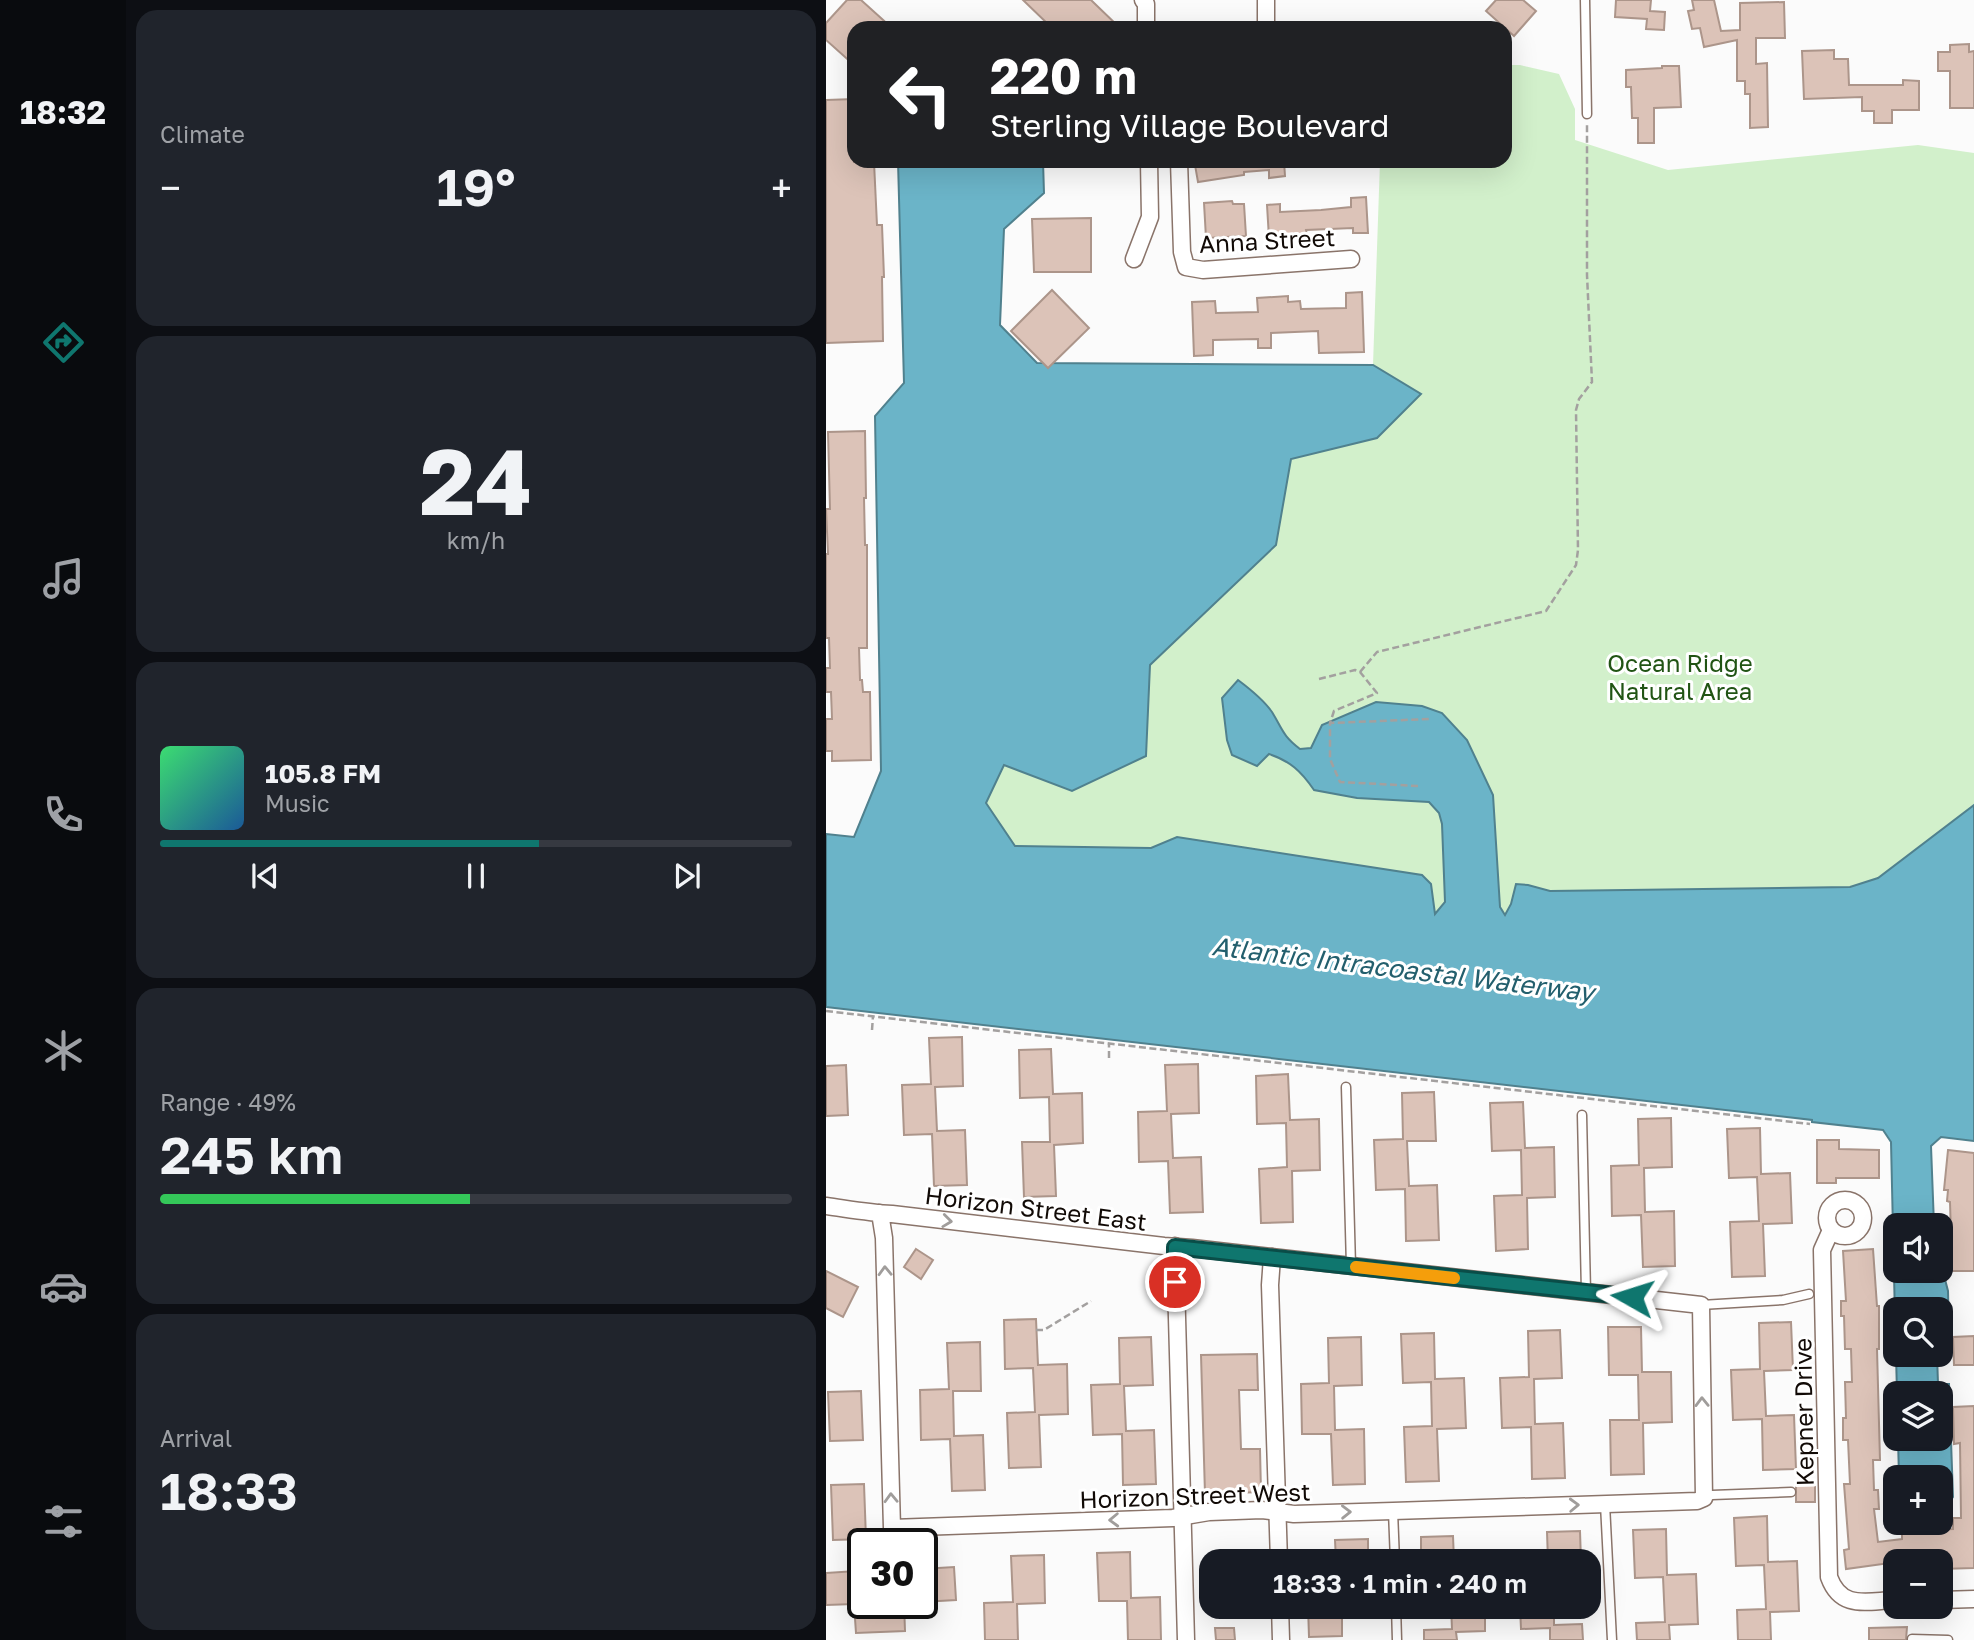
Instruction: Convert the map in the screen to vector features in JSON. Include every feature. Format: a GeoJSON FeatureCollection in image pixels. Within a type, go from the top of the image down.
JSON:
{"type":"FeatureCollection","features":[{"type":"Feature","properties":{"kind":"street"},"geometry":{"type":"LineString","coordinates":[[1143,0],[1146,5],[1146,21]]}},
{"type":"Feature","properties":{"kind":"street"},"geometry":{"type":"LineString","coordinates":[[1266,0],[1266,21]]}},
{"type":"Feature","properties":{"kind":"street"},"geometry":{"type":"LineString","coordinates":[[1135,259],[1150,217],[1149,168]]}},
{"type":"Feature","properties":{"kind":"street","name":"Anna Street"},"geometry":{"type":"LineString","coordinates":[[1179,168],[1182,252],[1186,267],[1203,270],[1351,259]]}},
{"type":"Feature","properties":{"kind":"street","name":"Horizon Street East"},"geometry":{"type":"LineString","coordinates":[[826,1206],[1701,1305]]}},
{"type":"Feature","properties":{"kind":"street","name":"Horizon Street West"},"geometry":{"type":"LineString","coordinates":[[880,1213],[884,1238],[892,1528],[1182,1517],[1209,1512],[1393,1511],[1697,1501],[1704,1498]]}},
{"type":"Feature","properties":{"kind":"street","name":"Kepner Drive"},"geometry":{"type":"LineString","coordinates":[[1831,1230],[1822,1250],[1829,1577],[1837,1594],[1849,1601],[1883,1600]]}},
{"type":"Feature","properties":{"kind":"street"},"geometry":{"type":"LineString","coordinates":[[1175,1247],[1186,1640]]}},
{"type":"Feature","properties":{"kind":"street"},"geometry":{"type":"LineString","coordinates":[[1272,1257],[1270,1285],[1279,1549]]}},
{"type":"Feature","properties":{"kind":"street"},"geometry":{"type":"LineString","coordinates":[[1701,1305],[1704,1498]]}},
{"type":"Feature","properties":{"kind":"street"},"geometry":{"type":"LineString","coordinates":[[1953,1600],[1974,1599]]}},
{"type":"Feature","properties":{"kind":"street"},"geometry":{"type":"LineString","coordinates":[[1280,1619],[1281,1640]]}},
{"type":"Feature","properties":{"kind":"lane"},"geometry":{"type":"LineString","coordinates":[[1585,0],[1587,114]]}},
{"type":"Feature","properties":{"kind":"lane"},"geometry":{"type":"LineString","coordinates":[[1346,1087],[1351,1266]]}},
{"type":"Feature","properties":{"kind":"lane"},"geometry":{"type":"LineString","coordinates":[[1582,1115],[1586,1292]]}},
{"type":"Feature","properties":{"kind":"lane"},"geometry":{"type":"LineString","coordinates":[[1701,1305],[1783,1300],[1809,1294]]}},
{"type":"Feature","properties":{"kind":"lane"},"geometry":{"type":"LineString","coordinates":[[1704,1498],[1712,1495],[1791,1492]]}},
{"type":"Feature","properties":{"kind":"lane"},"geometry":{"type":"LineString","coordinates":[[1605,1504],[1612,1640]]}},
{"type":"Feature","properties":{"kind":"lane"},"geometry":{"type":"LineString","coordinates":[[1393,1511],[1395,1549]]}},
{"type":"Feature","properties":{"kind":"lane"},"geometry":{"type":"LineString","coordinates":[[1396,1619],[1397,1640]]}},
{"type":"Feature","properties":{"kind":"lane"},"geometry":{"type":"LineString","coordinates":[[1912,1639],[1948,1640]]}},
{"type":"Feature","properties":{"kind":"path"},"geometry":{"type":"LineString","coordinates":[[1360,672],[1377,652],[1546,611],[1576,565],[1576,410],[1578,399],[1592,382],[1587,275],[1587,114]]}},
{"type":"Feature","properties":{"kind":"path"},"geometry":{"type":"LineString","coordinates":[[1319,678],[1355,670],[1360,672],[1377,693],[1334,711],[1330,723],[1330,759],[1340,782],[1418,786]]}},
{"type":"Feature","properties":{"kind":"path"},"geometry":{"type":"LineString","coordinates":[[1330,723],[1429,719]]}},
{"type":"Feature","properties":{"kind":"path"},"geometry":{"type":"LineString","coordinates":[[826,1011],[1810,1124]]}},
{"type":"Feature","properties":{"kind":"path"},"geometry":{"type":"LineString","coordinates":[[872,1030],[873,1016]]}},
{"type":"Feature","properties":{"kind":"path"},"geometry":{"type":"LineString","coordinates":[[1108,1058],[1110,1044]]}},
{"type":"Feature","properties":{"kind":"path"},"geometry":{"type":"LineString","coordinates":[[1036,1330],[1044,1330],[1091,1301]]}},
{"type":"Feature","properties":{"kind":"green space","name":"Ocean Ridge Natural Area"},"geometry":{"type":"Polygon","coordinates":[[[1512,65],[1559,74],[1575,109],[1575,140],[1668,170],[1918,145],[1974,153],[1974,992],[1193,931],[1177,837],[1151,848],[1015,846],[986,803],[1004,765],[1072,791],[1146,756],[1150,665],[1186,631],[1181,395],[1412,389],[1373,365],[1380,168],[1512,168],[1512,65]]]}},
{"type":"Feature","properties":{"kind":"water","name":"Atlantic Intracoastal Waterway"},"geometry":{"type":"Polygon","coordinates":[[[898,168],[1043,168],[1044,193],[1004,229],[1000,325],[1037,363],[1373,365],[1421,394],[1377,438],[1291,459],[1276,545],[1150,665],[1146,756],[1072,791],[1004,765],[986,803],[1015,846],[1151,848],[1177,837],[1422,875],[1431,884],[1435,914],[1445,902],[1442,824],[1439,813],[1429,802],[1357,798],[1314,790],[1294,768],[1269,754],[1257,766],[1232,755],[1227,740],[1222,698],[1238,680],[1265,703],[1286,736],[1300,749],[1311,748],[1322,725],[1376,702],[1422,706],[1442,713],[1467,740],[1493,795],[1500,907],[1505,915],[1516,884],[1550,891],[1850,887],[1878,878],[1974,805],[1974,1141],[1941,1137],[1931,1146],[1934,1213],[1893,1213],[1891,1142],[1883,1130],[826,1007],[826,834],[854,837],[881,771],[875,416],[904,383],[898,168]]]}},
{"type":"Feature","properties":{"kind":"water"},"geometry":{"type":"Polygon","coordinates":[[[1894,1283],[1946,1283],[1948,1291],[1948,1297],[1895,1297],[1894,1283]]]}},
{"type":"Feature","properties":{"kind":"water"},"geometry":{"type":"Polygon","coordinates":[[[1896,1367],[1937,1367],[1938,1381],[1897,1381],[1896,1367]]]}},
{"type":"Feature","properties":{"kind":"water"},"geometry":{"type":"Polygon","coordinates":[[[1898,1451],[1951,1451],[1952,1465],[1899,1465],[1898,1451]]]}},
{"type":"Feature","properties":{"kind":"building"},"geometry":{"type":"Polygon","coordinates":[[[847,0],[861,0],[884,21],[847,21],[847,59],[826,40],[826,23],[847,0]]]}},
{"type":"Feature","properties":{"kind":"building"},"geometry":{"type":"Polygon","coordinates":[[[1023,0],[1091,0],[1113,21],[1045,21],[1023,0]]]}},
{"type":"Feature","properties":{"kind":"building"},"geometry":{"type":"Polygon","coordinates":[[[1496,0],[1523,0],[1536,11],[1514,36],[1512,21],[1497,21],[1486,11],[1496,0]]]}},
{"type":"Feature","properties":{"kind":"building"},"geometry":{"type":"Polygon","coordinates":[[[1616,0],[1651,0],[1650,11],[1665,12],[1664,30],[1646,29],[1647,19],[1615,17],[1616,0]]]}},
{"type":"Feature","properties":{"kind":"building"},"geometry":{"type":"Polygon","coordinates":[[[1692,0],[1714,0],[1721,31],[1740,30],[1740,3],[1784,2],[1785,38],[1756,38],[1756,64],[1767,63],[1768,127],[1750,128],[1750,94],[1745,94],[1745,81],[1737,81],[1737,40],[1704,47],[1700,28],[1692,29],[1688,11],[1694,10],[1692,0]]]}},
{"type":"Feature","properties":{"kind":"building"},"geometry":{"type":"Polygon","coordinates":[[[1969,44],[1969,52],[1974,51],[1974,108],[1950,108],[1950,71],[1938,71],[1938,52],[1950,52],[1950,45],[1969,44]]]}},
{"type":"Feature","properties":{"kind":"building"},"geometry":{"type":"Polygon","coordinates":[[[1834,50],[1834,59],[1848,59],[1849,85],[1903,85],[1903,80],[1919,81],[1919,110],[1892,110],[1892,123],[1874,123],[1874,111],[1862,111],[1862,97],[1804,99],[1802,51],[1834,50]]]}},
{"type":"Feature","properties":{"kind":"building"},"geometry":{"type":"Polygon","coordinates":[[[1679,66],[1681,107],[1654,108],[1654,143],[1638,143],[1638,118],[1632,118],[1631,87],[1626,87],[1626,70],[1679,66]]]}},
{"type":"Feature","properties":{"kind":"building"},"geometry":{"type":"Polygon","coordinates":[[[847,99],[847,168],[874,168],[877,225],[882,225],[883,341],[826,343],[826,100],[847,99]]]}},
{"type":"Feature","properties":{"kind":"building"},"geometry":{"type":"Polygon","coordinates":[[[1196,168],[1284,168],[1285,176],[1269,178],[1269,170],[1244,172],[1244,175],[1198,182],[1196,168]]]}},
{"type":"Feature","properties":{"kind":"building"},"geometry":{"type":"Polygon","coordinates":[[[1366,197],[1368,233],[1353,233],[1353,228],[1306,230],[1307,236],[1269,238],[1267,205],[1280,204],[1280,212],[1321,210],[1351,207],[1351,198],[1366,197]]]}},
{"type":"Feature","properties":{"kind":"building"},"geometry":{"type":"Polygon","coordinates":[[[1232,201],[1233,204],[1244,204],[1246,236],[1206,238],[1204,203],[1232,201]]]}},
{"type":"Feature","properties":{"kind":"building"},"geometry":{"type":"Polygon","coordinates":[[[1091,218],[1091,272],[1034,272],[1032,219],[1091,218]]]}},
{"type":"Feature","properties":{"kind":"building"},"geometry":{"type":"Polygon","coordinates":[[[1052,290],[1089,328],[1048,368],[1011,331],[1052,290]]]}},
{"type":"Feature","properties":{"kind":"building"},"geometry":{"type":"Polygon","coordinates":[[[1362,292],[1364,352],[1319,353],[1318,331],[1271,333],[1271,348],[1258,348],[1258,339],[1213,340],[1213,355],[1194,356],[1192,302],[1215,301],[1216,313],[1258,312],[1257,298],[1288,296],[1288,302],[1300,301],[1301,309],[1346,308],[1346,293],[1362,292]]]}},
{"type":"Feature","properties":{"kind":"building"},"geometry":{"type":"Polygon","coordinates":[[[865,431],[867,648],[859,648],[863,692],[870,692],[871,760],[832,761],[832,751],[826,751],[826,719],[832,719],[831,692],[826,692],[826,668],[830,668],[829,638],[826,638],[826,509],[830,509],[828,432],[865,431]]]}},
{"type":"Feature","properties":{"kind":"building"},"geometry":{"type":"Polygon","coordinates":[[[962,1037],[963,1086],[935,1087],[937,1131],[965,1130],[967,1185],[934,1186],[932,1134],[904,1135],[902,1085],[931,1084],[929,1038],[962,1037]]]}},
{"type":"Feature","properties":{"kind":"building"},"geometry":{"type":"Polygon","coordinates":[[[1051,1049],[1053,1094],[1082,1093],[1083,1143],[1054,1145],[1056,1196],[1024,1197],[1022,1142],[1050,1142],[1049,1097],[1020,1098],[1019,1050],[1051,1049]]]}},
{"type":"Feature","properties":{"kind":"building"},"geometry":{"type":"Polygon","coordinates":[[[1198,1064],[1199,1113],[1171,1114],[1173,1158],[1201,1157],[1203,1212],[1170,1213],[1168,1161],[1139,1162],[1138,1112],[1167,1111],[1165,1065],[1198,1064]]]}},
{"type":"Feature","properties":{"kind":"building"},"geometry":{"type":"Polygon","coordinates":[[[846,1065],[848,1115],[826,1116],[826,1066],[846,1065]]]}},
{"type":"Feature","properties":{"kind":"building"},"geometry":{"type":"Polygon","coordinates":[[[1288,1074],[1290,1120],[1319,1119],[1320,1170],[1292,1171],[1293,1222],[1261,1223],[1259,1169],[1287,1167],[1286,1123],[1257,1124],[1256,1076],[1288,1074]]]}},
{"type":"Feature","properties":{"kind":"building"},"geometry":{"type":"Polygon","coordinates":[[[1434,1092],[1436,1141],[1407,1141],[1409,1186],[1437,1185],[1439,1240],[1406,1241],[1405,1189],[1376,1190],[1374,1140],[1403,1139],[1402,1093],[1434,1092]]]}},
{"type":"Feature","properties":{"kind":"building"},"geometry":{"type":"Polygon","coordinates":[[[1523,1102],[1525,1148],[1554,1147],[1555,1197],[1527,1198],[1528,1249],[1496,1251],[1494,1196],[1522,1195],[1521,1150],[1492,1151],[1490,1103],[1523,1102]]]}},
{"type":"Feature","properties":{"kind":"building"},"geometry":{"type":"Polygon","coordinates":[[[1671,1118],[1672,1167],[1644,1168],[1645,1212],[1674,1211],[1675,1266],[1643,1267],[1641,1215],[1612,1216],[1611,1166],[1639,1165],[1638,1119],[1671,1118]]]}},
{"type":"Feature","properties":{"kind":"building"},"geometry":{"type":"Polygon","coordinates":[[[1760,1128],[1761,1174],[1790,1173],[1792,1223],[1763,1224],[1765,1276],[1732,1277],[1730,1222],[1759,1221],[1757,1177],[1729,1178],[1727,1129],[1760,1128]]]}},
{"type":"Feature","properties":{"kind":"building"},"geometry":{"type":"Polygon","coordinates":[[[1817,1140],[1839,1140],[1839,1149],[1879,1150],[1879,1178],[1836,1178],[1836,1183],[1817,1183],[1817,1140]]]}},
{"type":"Feature","properties":{"kind":"building"},"geometry":{"type":"Polygon","coordinates":[[[1948,1150],[1974,1153],[1974,1271],[1953,1271],[1953,1213],[1950,1213],[1950,1202],[1947,1201],[1948,1190],[1944,1190],[1948,1150]]]}},
{"type":"Feature","properties":{"kind":"building"},"geometry":{"type":"Polygon","coordinates":[[[916,1249],[933,1260],[921,1279],[904,1267],[916,1249]]]}},
{"type":"Feature","properties":{"kind":"building"},"geometry":{"type":"Polygon","coordinates":[[[1873,1249],[1879,1306],[1877,1349],[1880,1460],[1873,1460],[1874,1490],[1878,1490],[1879,1509],[1874,1509],[1878,1542],[1902,1539],[1902,1535],[1953,1535],[1953,1518],[1961,1518],[1960,1443],[1954,1444],[1953,1407],[1974,1406],[1974,1568],[1953,1569],[1953,1549],[1883,1549],[1883,1564],[1846,1569],[1844,1550],[1849,1549],[1844,1484],[1850,1484],[1848,1440],[1843,1440],[1843,1418],[1846,1418],[1845,1382],[1852,1382],[1851,1349],[1845,1349],[1844,1316],[1841,1316],[1841,1301],[1846,1301],[1843,1251],[1873,1249]]]}},
{"type":"Feature","properties":{"kind":"building"},"geometry":{"type":"Polygon","coordinates":[[[826,1271],[858,1287],[843,1317],[826,1308],[826,1271]]]}},
{"type":"Feature","properties":{"kind":"building"},"geometry":{"type":"Polygon","coordinates":[[[1036,1319],[1038,1365],[1067,1364],[1068,1414],[1039,1415],[1041,1467],[1009,1468],[1007,1413],[1035,1412],[1033,1368],[1005,1369],[1004,1320],[1036,1319]]]}},
{"type":"Feature","properties":{"kind":"building"},"geometry":{"type":"Polygon","coordinates":[[[1791,1322],[1793,1370],[1764,1371],[1766,1416],[1794,1415],[1796,1469],[1763,1470],[1762,1419],[1733,1420],[1731,1370],[1760,1369],[1759,1323],[1791,1322]]]}},
{"type":"Feature","properties":{"kind":"building"},"geometry":{"type":"Polygon","coordinates":[[[1608,1327],[1641,1327],[1642,1372],[1671,1372],[1672,1422],[1643,1423],[1644,1474],[1611,1475],[1610,1420],[1639,1420],[1638,1375],[1609,1375],[1608,1327]]]}},
{"type":"Feature","properties":{"kind":"building"},"geometry":{"type":"Polygon","coordinates":[[[1560,1330],[1562,1378],[1534,1379],[1535,1424],[1563,1423],[1565,1478],[1532,1479],[1531,1427],[1502,1428],[1500,1378],[1529,1377],[1528,1331],[1560,1330]]]}},
{"type":"Feature","properties":{"kind":"building"},"geometry":{"type":"Polygon","coordinates":[[[1434,1333],[1435,1379],[1464,1378],[1466,1428],[1437,1429],[1439,1481],[1406,1482],[1404,1427],[1432,1426],[1431,1382],[1403,1383],[1401,1334],[1434,1333]]]}},
{"type":"Feature","properties":{"kind":"building"},"geometry":{"type":"Polygon","coordinates":[[[1974,1336],[1974,1365],[1954,1365],[1953,1337],[1974,1336]]]}},
{"type":"Feature","properties":{"kind":"building"},"geometry":{"type":"Polygon","coordinates":[[[1151,1337],[1153,1385],[1124,1386],[1126,1431],[1154,1430],[1156,1484],[1123,1485],[1122,1434],[1093,1435],[1091,1385],[1120,1384],[1119,1338],[1151,1337]]]}},
{"type":"Feature","properties":{"kind":"building"},"geometry":{"type":"Polygon","coordinates":[[[1361,1337],[1362,1385],[1334,1386],[1335,1430],[1364,1429],[1365,1484],[1333,1485],[1331,1434],[1302,1434],[1301,1384],[1329,1383],[1328,1338],[1361,1337]]]}},
{"type":"Feature","properties":{"kind":"building"},"geometry":{"type":"Polygon","coordinates":[[[980,1342],[981,1391],[953,1391],[954,1436],[983,1435],[985,1490],[952,1491],[950,1439],[921,1440],[920,1390],[949,1389],[947,1343],[980,1342]]]}},
{"type":"Feature","properties":{"kind":"building"},"geometry":{"type":"Polygon","coordinates":[[[1257,1354],[1258,1390],[1239,1390],[1241,1449],[1260,1449],[1261,1492],[1205,1494],[1201,1355],[1257,1354]]]}},
{"type":"Feature","properties":{"kind":"building"},"geometry":{"type":"Polygon","coordinates":[[[861,1391],[863,1440],[830,1441],[828,1392],[861,1391]]]}},
{"type":"Feature","properties":{"kind":"building"},"geometry":{"type":"Polygon","coordinates":[[[1796,1483],[1815,1483],[1815,1502],[1796,1502],[1796,1483]]]}},
{"type":"Feature","properties":{"kind":"building"},"geometry":{"type":"Polygon","coordinates":[[[864,1484],[866,1528],[847,1528],[847,1540],[833,1540],[831,1485],[864,1484]]]}},
{"type":"Feature","properties":{"kind":"building"},"geometry":{"type":"Polygon","coordinates":[[[1767,1516],[1768,1562],[1797,1561],[1799,1611],[1770,1612],[1771,1640],[1738,1640],[1737,1610],[1766,1609],[1764,1565],[1736,1566],[1734,1518],[1767,1516]]]}},
{"type":"Feature","properties":{"kind":"building"},"geometry":{"type":"Polygon","coordinates":[[[1666,1529],[1667,1575],[1696,1574],[1698,1624],[1669,1625],[1670,1640],[1637,1640],[1636,1623],[1665,1622],[1663,1577],[1635,1578],[1633,1530],[1666,1529]]]}},
{"type":"Feature","properties":{"kind":"building"},"geometry":{"type":"Polygon","coordinates":[[[1580,1531],[1581,1549],[1548,1549],[1547,1532],[1580,1531]]]}},
{"type":"Feature","properties":{"kind":"building"},"geometry":{"type":"Polygon","coordinates":[[[1453,1536],[1454,1549],[1421,1549],[1421,1537],[1453,1536]]]}},
{"type":"Feature","properties":{"kind":"building"},"geometry":{"type":"Polygon","coordinates":[[[1368,1539],[1368,1549],[1335,1549],[1335,1540],[1368,1539]]]}},
{"type":"Feature","properties":{"kind":"building"},"geometry":{"type":"Polygon","coordinates":[[[1130,1552],[1131,1598],[1160,1597],[1161,1640],[1128,1640],[1127,1601],[1099,1601],[1097,1553],[1130,1552]]]}},
{"type":"Feature","properties":{"kind":"building"},"geometry":{"type":"Polygon","coordinates":[[[1044,1555],[1045,1603],[1017,1604],[1018,1640],[985,1640],[984,1603],[1013,1602],[1011,1556],[1044,1555]]]}},
{"type":"Feature","properties":{"kind":"building"},"geometry":{"type":"Polygon","coordinates":[[[954,1567],[956,1600],[938,1601],[938,1568],[954,1567]]]}},
{"type":"Feature","properties":{"kind":"building"},"geometry":{"type":"Polygon","coordinates":[[[847,1572],[847,1604],[826,1605],[826,1573],[847,1572]]]}},
{"type":"Feature","properties":{"kind":"building"},"geometry":{"type":"Polygon","coordinates":[[[855,1619],[905,1619],[905,1631],[856,1633],[855,1619]]]}},
{"type":"Feature","properties":{"kind":"building"},"geometry":{"type":"Polygon","coordinates":[[[1308,1619],[1342,1619],[1342,1636],[1309,1637],[1308,1619]]]}},
{"type":"Feature","properties":{"kind":"building"},"geometry":{"type":"Polygon","coordinates":[[[1452,1619],[1485,1619],[1485,1631],[1456,1632],[1457,1640],[1424,1640],[1424,1630],[1452,1629],[1452,1619]]]}},
{"type":"Feature","properties":{"kind":"building"},"geometry":{"type":"Polygon","coordinates":[[[1521,1619],[1554,1619],[1554,1625],[1582,1624],[1583,1640],[1550,1640],[1550,1628],[1521,1629],[1521,1619]]]}},
{"type":"Feature","properties":{"kind":"building"},"geometry":{"type":"Polygon","coordinates":[[[1907,1627],[1906,1640],[1869,1640],[1869,1628],[1907,1627]]]}},
{"type":"Feature","properties":{"kind":"building"},"geometry":{"type":"Polygon","coordinates":[[[1215,1628],[1234,1628],[1235,1640],[1216,1640],[1215,1628]]]}},
{"type":"Feature","properties":{"kind":"slow traffic"},"geometry":{"type":"LineString","coordinates":[[1356,1267],[1454,1278]]}},
{"type":"Feature","properties":{"kind":"route"},"geometry":{"type":"LineString","coordinates":[[1175,1282],[1175,1247],[1632,1297]]}}]}
